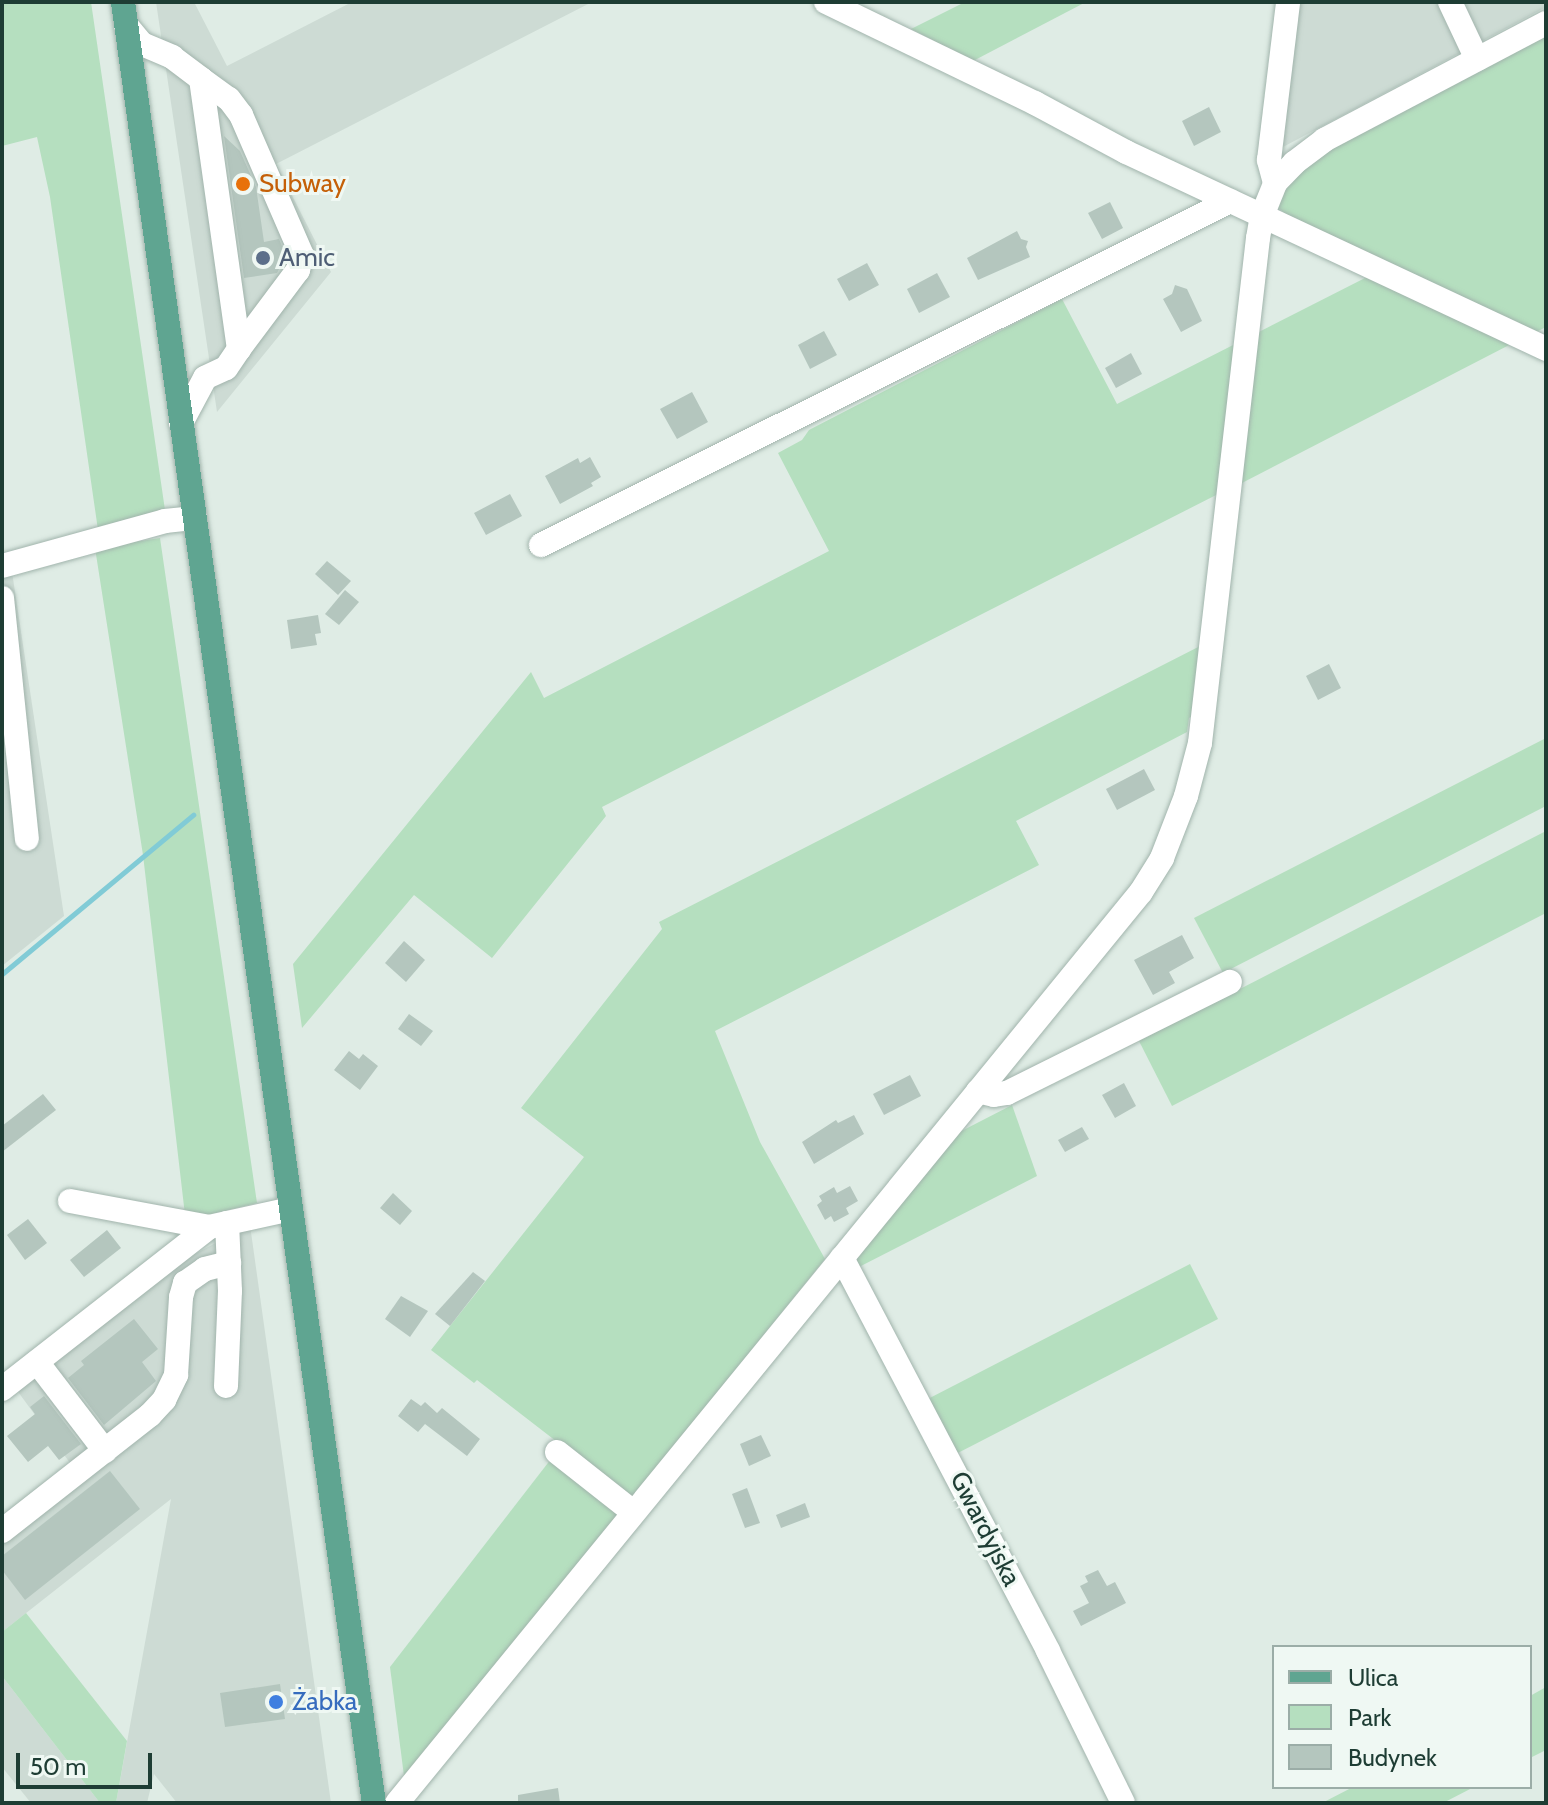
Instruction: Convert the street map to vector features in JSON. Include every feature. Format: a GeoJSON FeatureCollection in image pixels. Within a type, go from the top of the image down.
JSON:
{"type":"FeatureCollection","features":[{"type":"Feature","properties":{"kind":"main road"},"geometry":{"type":"LineString","coordinates":[[125,14],[374,1803]]}},
{"type":"Feature","properties":{"kind":"street"},"geometry":{"type":"LineString","coordinates":[[826,2],[1230,201],[1546,349]]}},
{"type":"Feature","properties":{"kind":"street"},"geometry":{"type":"LineString","coordinates":[[1275,183],[1269,160],[1288,2]]}},
{"type":"Feature","properties":{"kind":"street"},"geometry":{"type":"LineString","coordinates":[[1450,2],[1477,59]]}},
{"type":"Feature","properties":{"kind":"street"},"geometry":{"type":"LineString","coordinates":[[125,14],[142,44],[172,57],[229,99],[241,115],[302,255],[298,270],[226,368],[205,378],[193,394],[181,423]]}},
{"type":"Feature","properties":{"kind":"street"},"geometry":{"type":"LineString","coordinates":[[397,1803],[1141,892],[1162,858],[1186,796],[1200,743],[1262,216],[1275,183],[1294,163],[1324,140],[1546,23]]}},
{"type":"Feature","properties":{"kind":"street"},"geometry":{"type":"LineString","coordinates":[[201,79],[239,349]]}},
{"type":"Feature","properties":{"kind":"street"},"geometry":{"type":"LineString","coordinates":[[541,545],[1230,201]]}},
{"type":"Feature","properties":{"kind":"street"},"geometry":{"type":"LineString","coordinates":[[2,566],[165,521],[195,518]]}},
{"type":"Feature","properties":{"kind":"street"},"geometry":{"type":"LineString","coordinates":[[2,598],[27,839]]}},
{"type":"Feature","properties":{"kind":"street"},"geometry":{"type":"LineString","coordinates":[[978,1091],[994,1095],[1007,1093],[1230,982]]}},
{"type":"Feature","properties":{"kind":"street"},"geometry":{"type":"LineString","coordinates":[[70,1201],[218,1225],[291,1209]]}},
{"type":"Feature","properties":{"kind":"street"},"geometry":{"type":"LineString","coordinates":[[218,1225],[229,1263],[226,1386]]}},
{"type":"Feature","properties":{"kind":"street"},"geometry":{"type":"LineString","coordinates":[[2,1389],[218,1225]]}},
{"type":"Feature","properties":{"kind":"street","name":"Gwardyjska"},"geometry":{"type":"LineString","coordinates":[[842,1258],[1048,1651],[1123,1803]]}},
{"type":"Feature","properties":{"kind":"street"},"geometry":{"type":"LineString","coordinates":[[2,1531],[150,1415],[173,1388],[185,1283],[215,1264],[229,1263]]}},
{"type":"Feature","properties":{"kind":"street"},"geometry":{"type":"LineString","coordinates":[[37,1362],[105,1451]]}},
{"type":"Feature","properties":{"kind":"street"},"geometry":{"type":"LineString","coordinates":[[557,1452],[633,1512]]}},
{"type":"Feature","properties":{"kind":"shaded area"},"geometry":{"type":"Polygon","coordinates":[[[156,2],[194,2],[227,66],[352,2],[592,2],[276,164],[331,272],[217,412],[156,2]]]}},
{"type":"Feature","properties":{"kind":"shaded area"},"geometry":{"type":"Polygon","coordinates":[[[1294,2],[1546,2],[1546,7],[1283,147],[1294,2]]]}},
{"type":"Feature","properties":{"kind":"shaded area"},"geometry":{"type":"Polygon","coordinates":[[[12,572],[64,916],[2,966],[2,574],[12,572]]]}},
{"type":"Feature","properties":{"kind":"shaded area"},"geometry":{"type":"Polygon","coordinates":[[[250,1225],[331,1803],[177,1803],[154,1774],[147,1803],[116,1803],[171,1499],[2,1632],[2,1515],[70,1463],[16,1389],[189,1257],[250,1225]]]}},
{"type":"Feature","properties":{"kind":"shaded area"},"geometry":{"type":"Polygon","coordinates":[[[2,1676],[100,1803],[31,1803],[2,1767],[2,1676]]]}},
{"type":"Feature","properties":{"kind":"green space"},"geometry":{"type":"Polygon","coordinates":[[[2,2],[91,2],[165,510],[98,530],[50,197],[37,137],[2,146],[2,2]]]}},
{"type":"Feature","properties":{"kind":"green space"},"geometry":{"type":"Polygon","coordinates":[[[965,2],[1086,2],[973,61],[911,29],[965,2]]]}},
{"type":"Feature","properties":{"kind":"green space"},"geometry":{"type":"Polygon","coordinates":[[[1546,36],[1546,327],[1532,334],[1302,228],[1275,205],[1285,182],[1308,160],[1546,36]]]}},
{"type":"Feature","properties":{"kind":"green space"},"geometry":{"type":"Polygon","coordinates":[[[1367,277],[1515,342],[1238,485],[1255,334],[1367,277]]]}},
{"type":"Feature","properties":{"kind":"green space"},"geometry":{"type":"Polygon","coordinates":[[[1062,299],[1117,404],[1241,341],[1224,491],[602,807],[606,816],[492,958],[414,895],[302,1028],[293,964],[531,672],[544,698],[829,551],[778,453],[802,440],[809,430],[1062,299]]]}},
{"type":"Feature","properties":{"kind":"green space"},"geometry":{"type":"Polygon","coordinates":[[[160,538],[257,1203],[204,1216],[185,1215],[143,855],[95,548],[160,538]]]}},
{"type":"Feature","properties":{"kind":"green space"},"geometry":{"type":"Polygon","coordinates":[[[1206,643],[1195,714],[1189,718],[1187,732],[1016,821],[1039,865],[715,1031],[760,1142],[825,1259],[631,1499],[477,1380],[474,1383],[431,1350],[584,1157],[521,1108],[662,929],[659,922],[1206,643]]]}},
{"type":"Feature","properties":{"kind":"green space"},"geometry":{"type":"Polygon","coordinates":[[[1546,738],[1546,806],[1223,973],[1194,918],[1546,738]]]}},
{"type":"Feature","properties":{"kind":"green space"},"geometry":{"type":"Polygon","coordinates":[[[1546,831],[1546,913],[1172,1106],[1139,1041],[1546,831]]]}},
{"type":"Feature","properties":{"kind":"green space"},"geometry":{"type":"Polygon","coordinates":[[[1012,1105],[1037,1176],[857,1268],[853,1254],[948,1138],[1012,1105]]]}},
{"type":"Feature","properties":{"kind":"green space"},"geometry":{"type":"Polygon","coordinates":[[[1190,1264],[1218,1319],[952,1456],[922,1402],[1190,1264]]]}},
{"type":"Feature","properties":{"kind":"green space"},"geometry":{"type":"Polygon","coordinates":[[[551,1459],[620,1513],[404,1776],[390,1667],[551,1459]]]}},
{"type":"Feature","properties":{"kind":"green space"},"geometry":{"type":"Polygon","coordinates":[[[26,1613],[127,1741],[116,1803],[100,1803],[2,1676],[2,1632],[26,1613]]]}},
{"type":"Feature","properties":{"kind":"green space"},"geometry":{"type":"Polygon","coordinates":[[[1546,1687],[1546,1750],[1532,1757],[1532,1695],[1546,1687]]]}},
{"type":"Feature","properties":{"kind":"green space"},"geometry":{"type":"Polygon","coordinates":[[[1349,1789],[1470,1789],[1443,1803],[1322,1803],[1349,1789]]]}},
{"type":"Feature","properties":{"kind":"building"},"geometry":{"type":"Polygon","coordinates":[[[1209,107],[1221,132],[1194,146],[1182,121],[1209,107]]]}},
{"type":"Feature","properties":{"kind":"building"},"geometry":{"type":"Polygon","coordinates":[[[224,136],[240,151],[256,187],[264,242],[279,239],[286,256],[277,273],[244,278],[224,136]]]}},
{"type":"Feature","properties":{"kind":"building"},"geometry":{"type":"Polygon","coordinates":[[[1110,202],[1123,228],[1102,239],[1088,213],[1110,202]]]}},
{"type":"Feature","properties":{"kind":"building"},"geometry":{"type":"Polygon","coordinates":[[[1017,231],[1021,239],[1028,241],[1026,247],[1030,257],[978,280],[967,258],[1017,231]]]}},
{"type":"Feature","properties":{"kind":"building"},"geometry":{"type":"Polygon","coordinates":[[[867,263],[879,285],[849,301],[837,279],[867,263]]]}},
{"type":"Feature","properties":{"kind":"building"},"geometry":{"type":"Polygon","coordinates":[[[937,273],[950,297],[919,313],[907,289],[937,273]]]}},
{"type":"Feature","properties":{"kind":"building"},"geometry":{"type":"Polygon","coordinates":[[[1175,285],[1187,289],[1202,321],[1181,332],[1163,299],[1172,294],[1175,285]]]}},
{"type":"Feature","properties":{"kind":"building"},"geometry":{"type":"Polygon","coordinates":[[[824,331],[837,355],[810,369],[798,345],[824,331]]]}},
{"type":"Feature","properties":{"kind":"building"},"geometry":{"type":"Polygon","coordinates":[[[1131,353],[1142,374],[1116,388],[1105,368],[1131,353]]]}},
{"type":"Feature","properties":{"kind":"building"},"geometry":{"type":"Polygon","coordinates":[[[692,392],[708,422],[677,439],[660,409],[692,392]]]}},
{"type":"Feature","properties":{"kind":"building"},"geometry":{"type":"Polygon","coordinates":[[[590,457],[601,477],[591,483],[593,486],[560,504],[545,476],[578,458],[580,463],[590,457]]]}},
{"type":"Feature","properties":{"kind":"building"},"geometry":{"type":"Polygon","coordinates":[[[510,494],[522,516],[486,535],[474,513],[510,494]]]}},
{"type":"Feature","properties":{"kind":"building"},"geometry":{"type":"Polygon","coordinates":[[[327,561],[351,581],[338,595],[315,574],[327,561]]]}},
{"type":"Feature","properties":{"kind":"building"},"geometry":{"type":"Polygon","coordinates":[[[345,590],[359,602],[339,625],[325,614],[345,590]]]}},
{"type":"Feature","properties":{"kind":"building"},"geometry":{"type":"Polygon","coordinates":[[[318,615],[321,633],[315,634],[317,645],[291,649],[287,620],[318,615]]]}},
{"type":"Feature","properties":{"kind":"building"},"geometry":{"type":"Polygon","coordinates":[[[1329,664],[1341,688],[1318,700],[1306,676],[1329,664]]]}},
{"type":"Feature","properties":{"kind":"building"},"geometry":{"type":"Polygon","coordinates":[[[1144,769],[1155,790],[1117,810],[1106,789],[1144,769]]]}},
{"type":"Feature","properties":{"kind":"building"},"geometry":{"type":"Polygon","coordinates":[[[1182,935],[1194,958],[1169,972],[1175,983],[1153,995],[1134,960],[1182,935]]]}},
{"type":"Feature","properties":{"kind":"building"},"geometry":{"type":"Polygon","coordinates":[[[404,941],[425,960],[406,982],[385,963],[404,941]]]}},
{"type":"Feature","properties":{"kind":"building"},"geometry":{"type":"Polygon","coordinates":[[[409,1014],[433,1031],[421,1046],[398,1029],[409,1014]]]}},
{"type":"Feature","properties":{"kind":"building"},"geometry":{"type":"Polygon","coordinates":[[[349,1051],[359,1059],[363,1054],[378,1066],[360,1090],[334,1070],[349,1051]]]}},
{"type":"Feature","properties":{"kind":"building"},"geometry":{"type":"Polygon","coordinates":[[[910,1075],[921,1096],[884,1115],[873,1094],[910,1075]]]}},
{"type":"Feature","properties":{"kind":"building"},"geometry":{"type":"Polygon","coordinates":[[[1124,1083],[1136,1106],[1115,1118],[1102,1095],[1124,1083]]]}},
{"type":"Feature","properties":{"kind":"building"},"geometry":{"type":"Polygon","coordinates":[[[43,1094],[56,1110],[2,1152],[2,1126],[43,1094]]]}},
{"type":"Feature","properties":{"kind":"building"},"geometry":{"type":"Polygon","coordinates":[[[854,1115],[864,1134],[814,1164],[802,1142],[836,1120],[838,1123],[854,1115]]]}},
{"type":"Feature","properties":{"kind":"building"},"geometry":{"type":"Polygon","coordinates":[[[1082,1127],[1089,1139],[1065,1152],[1058,1140],[1082,1127]]]}},
{"type":"Feature","properties":{"kind":"building"},"geometry":{"type":"Polygon","coordinates":[[[850,1186],[858,1201],[846,1208],[849,1214],[834,1222],[831,1216],[825,1220],[817,1205],[822,1201],[819,1196],[834,1187],[837,1193],[850,1186]]]}},
{"type":"Feature","properties":{"kind":"building"},"geometry":{"type":"Polygon","coordinates":[[[393,1193],[412,1211],[400,1225],[380,1208],[393,1193]]]}},
{"type":"Feature","properties":{"kind":"building"},"geometry":{"type":"Polygon","coordinates":[[[28,1219],[47,1243],[25,1260],[7,1235],[28,1219]]]}},
{"type":"Feature","properties":{"kind":"building"},"geometry":{"type":"Polygon","coordinates":[[[107,1230],[121,1248],[84,1277],[70,1260],[107,1230]]]}},
{"type":"Feature","properties":{"kind":"building"},"geometry":{"type":"Polygon","coordinates":[[[473,1272],[485,1281],[450,1326],[435,1314],[473,1272]]]}},
{"type":"Feature","properties":{"kind":"building"},"geometry":{"type":"Polygon","coordinates":[[[401,1296],[428,1311],[410,1337],[385,1319],[401,1296]]]}},
{"type":"Feature","properties":{"kind":"building"},"geometry":{"type":"Polygon","coordinates":[[[134,1319],[158,1349],[142,1362],[156,1381],[104,1425],[68,1378],[84,1365],[81,1361],[134,1319]]]}},
{"type":"Feature","properties":{"kind":"building"},"geometry":{"type":"Polygon","coordinates":[[[44,1396],[81,1444],[59,1460],[48,1446],[28,1462],[7,1436],[35,1414],[30,1407],[44,1396]]]}},
{"type":"Feature","properties":{"kind":"building"},"geometry":{"type":"Polygon","coordinates":[[[411,1399],[421,1406],[425,1402],[437,1413],[442,1408],[480,1439],[467,1456],[425,1424],[418,1432],[398,1416],[411,1399]]]}},
{"type":"Feature","properties":{"kind":"building"},"geometry":{"type":"Polygon","coordinates":[[[761,1435],[771,1456],[749,1466],[740,1444],[761,1435]]]}},
{"type":"Feature","properties":{"kind":"building"},"geometry":{"type":"Polygon","coordinates":[[[110,1471],[140,1509],[25,1600],[2,1570],[2,1556],[110,1471]]]}},
{"type":"Feature","properties":{"kind":"building"},"geometry":{"type":"Polygon","coordinates":[[[747,1488],[760,1523],[745,1528],[732,1494],[747,1488]]]}},
{"type":"Feature","properties":{"kind":"building"},"geometry":{"type":"Polygon","coordinates":[[[805,1503],[810,1517],[781,1528],[776,1515],[805,1503]]]}},
{"type":"Feature","properties":{"kind":"building"},"geometry":{"type":"Polygon","coordinates":[[[1098,1570],[1107,1586],[1115,1582],[1126,1603],[1081,1626],[1073,1611],[1089,1603],[1080,1586],[1088,1582],[1085,1576],[1098,1570]]]}},
{"type":"Feature","properties":{"kind":"building"},"geometry":{"type":"Polygon","coordinates":[[[280,1684],[285,1719],[225,1727],[220,1693],[280,1684]]]}},
{"type":"Feature","properties":{"kind":"building"},"geometry":{"type":"Polygon","coordinates":[[[558,1788],[560,1803],[518,1803],[518,1795],[558,1788]]]}},
{"type":"Feature","properties":{"kind":"waterway"},"geometry":{"type":"LineString","coordinates":[[2,974],[193,815]]}},
{"type":"Feature","properties":{"kind":"place","name":"Subway"},"geometry":{"type":"Point","coordinates":[243,184]}},
{"type":"Feature","properties":{"kind":"place","name":"Amic"},"geometry":{"type":"Point","coordinates":[263,258]}},
{"type":"Feature","properties":{"kind":"place","name":"Żabka"},"geometry":{"type":"Point","coordinates":[276,1702]}}]}
